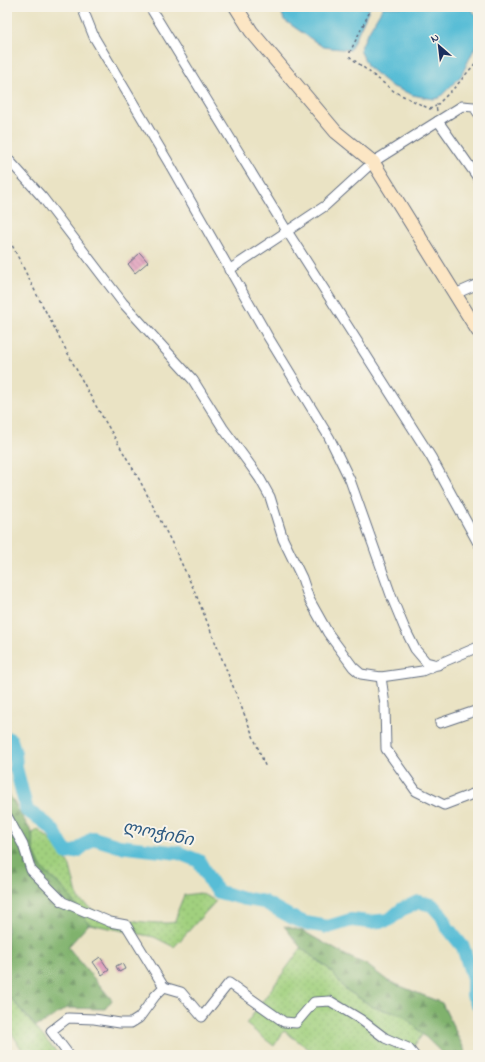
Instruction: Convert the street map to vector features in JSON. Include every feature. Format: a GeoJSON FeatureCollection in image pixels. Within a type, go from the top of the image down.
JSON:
{"type":"FeatureCollection","features":[{"type":"Feature","properties":{"kind":"street"},"geometry":{"type":"LineString","coordinates":[[82,7],[94,37],[170,165],[267,335],[329,436],[350,480],[392,598],[415,649],[426,662],[438,665]]}},
{"type":"Feature","properties":{"kind":"street"},"geometry":{"type":"LineString","coordinates":[[150,7],[287,231],[431,457],[478,543]]}},
{"type":"Feature","properties":{"kind":"street"},"geometry":{"type":"LineString","coordinates":[[236,7],[251,31],[336,132],[373,162],[478,331]]}},
{"type":"Feature","properties":{"kind":"street"},"geometry":{"type":"LineString","coordinates":[[230,270],[324,206],[373,162],[462,106],[474,107],[478,113]]}},
{"type":"Feature","properties":{"kind":"street"},"geometry":{"type":"LineString","coordinates":[[438,121],[478,178]]}},
{"type":"Feature","properties":{"kind":"street"},"geometry":{"type":"LineString","coordinates":[[7,158],[43,198],[123,303],[193,380],[223,428],[248,462],[270,497],[283,539],[302,578],[309,598],[328,633],[352,667],[361,674],[381,677],[422,671],[478,647]]}},
{"type":"Feature","properties":{"kind":"street"},"geometry":{"type":"LineString","coordinates":[[455,294],[478,284]]}},
{"type":"Feature","properties":{"kind":"street"},"geometry":{"type":"LineString","coordinates":[[381,677],[385,705],[386,749],[416,791],[444,806],[478,792]]}},
{"type":"Feature","properties":{"kind":"street"},"geometry":{"type":"LineString","coordinates":[[440,723],[478,710]]}},
{"type":"Feature","properties":{"kind":"street"},"geometry":{"type":"LineString","coordinates":[[7,816],[23,845],[31,870],[63,902],[110,922],[126,925],[164,987],[181,992],[202,1017],[229,983],[284,1022],[296,1023],[314,1002],[330,1001],[360,1019],[385,1038],[408,1048],[414,1055]]}},
{"type":"Feature","properties":{"kind":"street"},"geometry":{"type":"LineString","coordinates":[[70,1055],[51,1031],[68,1018],[94,1018],[120,1024],[131,1023],[139,1018],[155,996],[164,987]]}},
{"type":"Feature","properties":{"kind":"path"},"geometry":{"type":"LineString","coordinates":[[372,7],[350,52],[350,57],[395,92],[430,109],[436,106],[458,85],[478,60]]}},
{"type":"Feature","properties":{"kind":"path"},"geometry":{"type":"LineString","coordinates":[[436,106],[438,121]]}},
{"type":"Feature","properties":{"kind":"path"},"geometry":{"type":"LineString","coordinates":[[7,235],[37,296],[92,399],[139,479],[171,541],[195,592],[266,768]]}},
{"type":"Feature","properties":{"kind":"green space"},"geometry":{"type":"Polygon","coordinates":[[[7,791],[32,833],[34,852],[41,868],[65,890],[89,924],[68,947],[112,1000],[105,1009],[67,1008],[36,1027],[7,994],[7,791]]]}},
{"type":"Feature","properties":{"kind":"green space"},"geometry":{"type":"Polygon","coordinates":[[[38,830],[52,841],[70,866],[78,899],[93,910],[100,913],[146,922],[167,923],[175,922],[184,895],[200,893],[216,901],[174,947],[154,937],[89,924],[65,890],[41,868],[34,852],[32,833],[38,830]]]}},
{"type":"Feature","properties":{"kind":"green space"},"geometry":{"type":"Polygon","coordinates":[[[284,926],[303,931],[347,956],[367,965],[388,981],[442,1003],[467,1055],[444,1055],[403,1015],[373,1007],[345,989],[329,969],[301,948],[284,926]]]}},
{"type":"Feature","properties":{"kind":"green space"},"geometry":{"type":"Polygon","coordinates":[[[301,948],[329,969],[345,989],[373,1007],[403,1015],[423,1034],[407,1055],[317,1055],[284,1031],[274,1046],[246,1024],[301,948]]]}},
{"type":"Feature","properties":{"kind":"green space"},"geometry":{"type":"Polygon","coordinates":[[[7,994],[59,1055],[25,1055],[7,1025],[7,994]]]}},
{"type":"Feature","properties":{"kind":"water"},"geometry":{"type":"Polygon","coordinates":[[[280,7],[370,7],[350,50],[323,47],[284,20],[280,7]]]}},
{"type":"Feature","properties":{"kind":"water"},"geometry":{"type":"Polygon","coordinates":[[[383,7],[469,7],[478,17],[478,41],[461,76],[439,98],[433,99],[413,95],[391,86],[368,67],[360,50],[366,36],[383,7]]]}},
{"type":"Feature","properties":{"kind":"building"},"geometry":{"type":"Polygon","coordinates":[[[140,253],[148,262],[135,273],[128,264],[140,253]]]}},
{"type":"Feature","properties":{"kind":"building"},"geometry":{"type":"Polygon","coordinates":[[[100,957],[109,970],[102,975],[93,962],[100,957]]]}},
{"type":"Feature","properties":{"kind":"building"},"geometry":{"type":"Polygon","coordinates":[[[122,963],[125,969],[119,972],[116,966],[122,963]]]}},
{"type":"Feature","properties":{"kind":"waterway","name":"ლოჭინი"},"geometry":{"type":"LineString","coordinates":[[7,738],[11,740],[15,753],[16,768],[27,811],[42,820],[53,830],[67,853],[77,851],[93,838],[119,846],[179,853],[199,861],[211,883],[219,892],[264,902],[305,923],[328,927],[351,920],[370,922],[389,920],[402,909],[419,902],[432,905],[442,916],[447,927],[463,947],[473,979],[473,995],[478,1004]]}}]}
